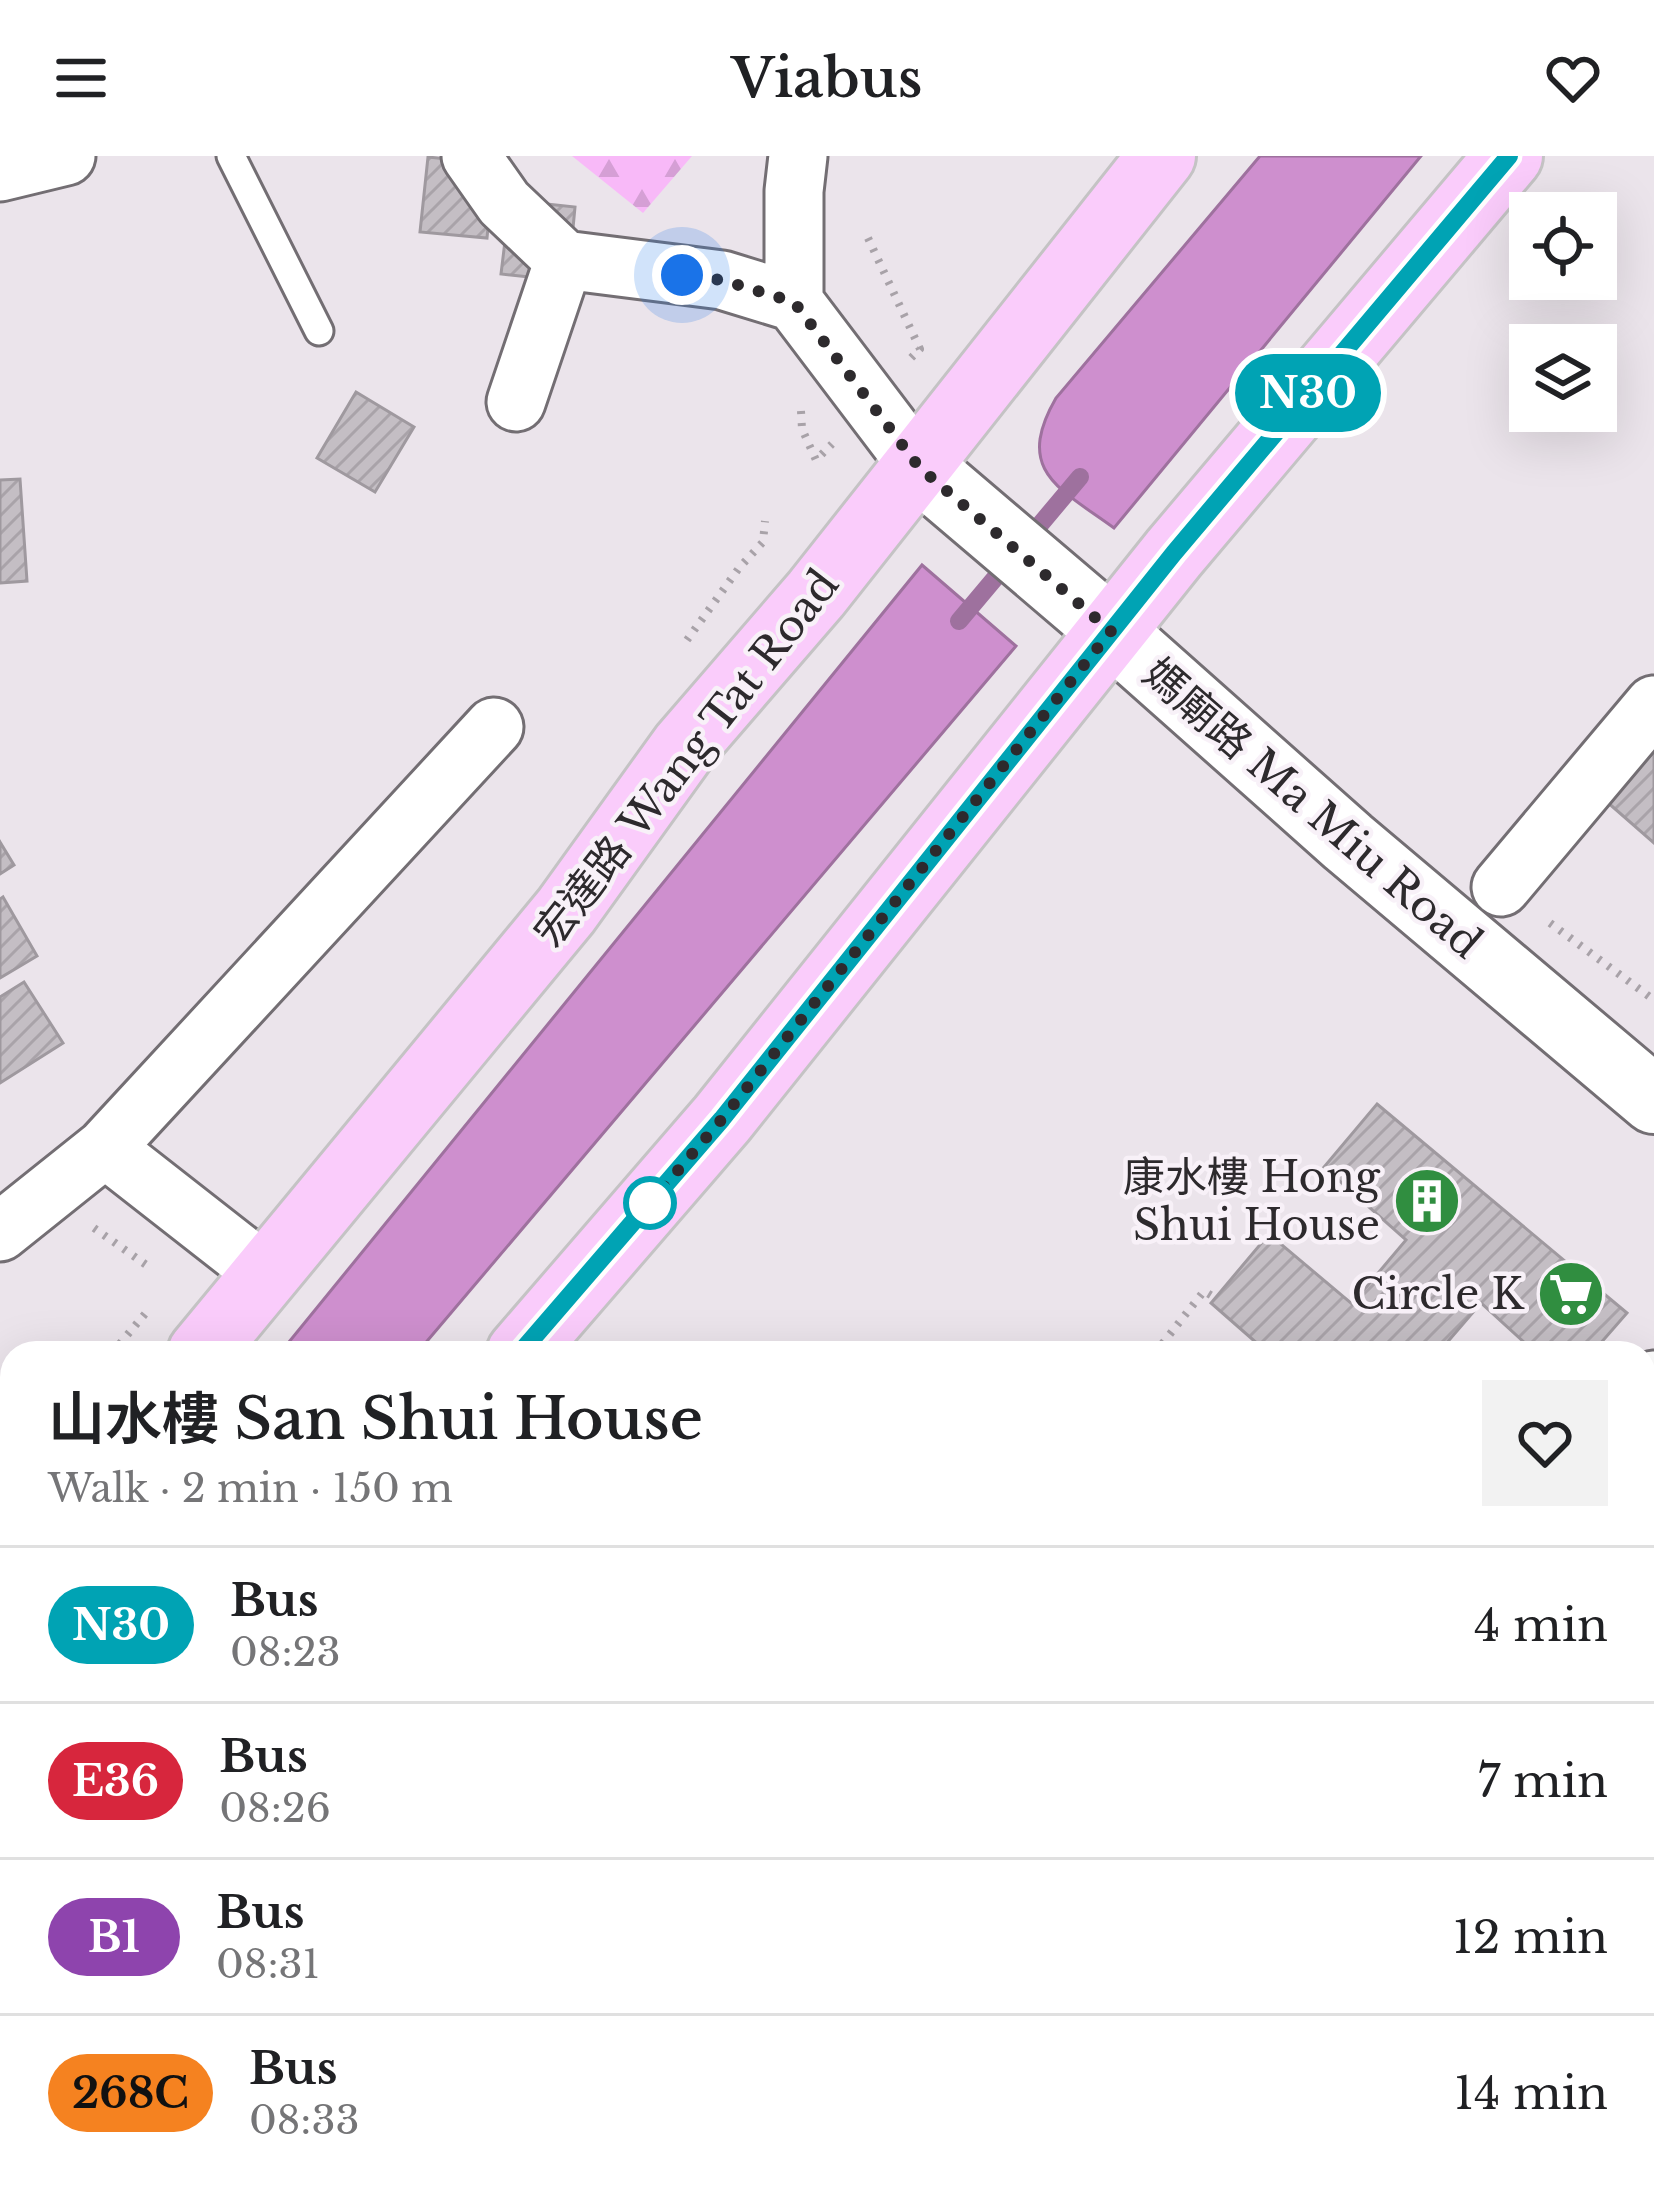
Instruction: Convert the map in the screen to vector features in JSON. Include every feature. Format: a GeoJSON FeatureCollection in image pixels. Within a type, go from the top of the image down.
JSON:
{"type":"FeatureCollection","features":[{"type":"Feature","properties":{"kind":"main road","name":"宏達路 Wang Tat Road"},"geometry":{"type":"LineString","coordinates":[[211,1341],[566,910],[684,747],[816,595],[1162,156]]}},
{"type":"Feature","properties":{"kind":"main road"},"geometry":{"type":"LineString","coordinates":[[530,1341],[722,1119],[1099,620],[1509,156]]}},
{"type":"Feature","properties":{"kind":"main road","name":"媽廟路 Ma Miu Road"},"geometry":{"type":"LineString","coordinates":[[919,467],[1348,842],[1654,1100]]}},
{"type":"Feature","properties":{"kind":"street"},"geometry":{"type":"LineString","coordinates":[[0,172],[67,156]]}},
{"type":"Feature","properties":{"kind":"street"},"geometry":{"type":"LineString","coordinates":[[470,156],[504,203],[565,260],[722,280],[794,302],[919,467]]}},
{"type":"Feature","properties":{"kind":"street"},"geometry":{"type":"LineString","coordinates":[[794,302],[798,156]]}},
{"type":"Feature","properties":{"kind":"street"},"geometry":{"type":"LineString","coordinates":[[516,402],[565,260]]}},
{"type":"Feature","properties":{"kind":"street"},"geometry":{"type":"LineString","coordinates":[[1501,887],[1654,705]]}},
{"type":"Feature","properties":{"kind":"street"},"geometry":{"type":"LineString","coordinates":[[0,1232],[105,1148],[494,727]]}},
{"type":"Feature","properties":{"kind":"street"},"geometry":{"type":"LineString","coordinates":[[105,1148],[266,1274]]}},
{"type":"Feature","properties":{"kind":"lane"},"geometry":{"type":"LineString","coordinates":[[231,156],[319,331]]}},
{"type":"Feature","properties":{"kind":"path"},"geometry":{"type":"LineString","coordinates":[[868,238],[920,349]]}},
{"type":"Feature","properties":{"kind":"path","name":"宏達路 Wang Tat Road"},"geometry":{"type":"LineString","coordinates":[[683,644],[763,542],[765,521]]}},
{"type":"Feature","properties":{"kind":"path"},"geometry":{"type":"LineString","coordinates":[[1501,887],[1654,1000]]}},
{"type":"Feature","properties":{"kind":"path"},"geometry":{"type":"LineString","coordinates":[[1164,1341],[1204,1291],[1214,1297]]}},
{"type":"Feature","properties":{"kind":"path"},"geometry":{"type":"LineString","coordinates":[[122,1341],[151,1306]]}},
{"type":"Feature","properties":{"kind":"green space"},"geometry":{"type":"Polygon","coordinates":[[[572,156],[692,156],[643,213],[572,156]]]}},
{"type":"Feature","properties":{"kind":"shaded area"},"geometry":{"type":"Polygon","coordinates":[[[1260,156],[1421,156],[1114,528],[1060,489],[1049,475],[1041,461],[1044,423],[1056,398],[1260,156]]]}},
{"type":"Feature","properties":{"kind":"shaded area"},"geometry":{"type":"Polygon","coordinates":[[[922,565],[1016,646],[427,1341],[290,1341],[922,565]]]}},
{"type":"Feature","properties":{"kind":"building"},"geometry":{"type":"Polygon","coordinates":[[[428,157],[494,164],[487,238],[420,232],[428,157]]]}},
{"type":"Feature","properties":{"kind":"building"},"geometry":{"type":"Polygon","coordinates":[[[510,200],[575,207],[568,281],[501,274],[510,200]]]}},
{"type":"Feature","properties":{"kind":"building"},"geometry":{"type":"Polygon","coordinates":[[[356,392],[414,427],[375,492],[317,458],[356,392]]]}},
{"type":"Feature","properties":{"kind":"building"},"geometry":{"type":"Polygon","coordinates":[[[20,479],[27,581],[0,583],[0,480],[20,479]]]}},
{"type":"Feature","properties":{"kind":"building"},"geometry":{"type":"Polygon","coordinates":[[[1654,745],[1654,843],[1606,801],[1654,745]]]}},
{"type":"Feature","properties":{"kind":"building"},"geometry":{"type":"Polygon","coordinates":[[[0,842],[14,865],[0,874],[0,842]]]}},
{"type":"Feature","properties":{"kind":"building"},"geometry":{"type":"Polygon","coordinates":[[[3,897],[37,956],[0,978],[0,899],[3,897]]]}},
{"type":"Feature","properties":{"kind":"building"},"geometry":{"type":"Polygon","coordinates":[[[24,982],[63,1043],[0,1083],[0,997],[24,982]]]}},
{"type":"Feature","properties":{"kind":"building","name":"康水樓 Hong Shui House"},"geometry":{"type":"Polygon","coordinates":[[[1377,1104],[1627,1313],[1602,1341],[1523,1341],[1481,1303],[1448,1341],[1254,1341],[1211,1303],[1269,1234],[1352,1304],[1406,1240],[1324,1167],[1377,1104]]]}},
{"type":"Feature","properties":{"kind":"waterway"},"geometry":{"type":"LineString","coordinates":[[959,621],[1080,477]]}},
{"type":"Feature","properties":{"kind":"bus line","name":"N30"},"geometry":{"type":"LineString","coordinates":[[530,1341],[722,1119],[1174,553],[1509,156]]}},
{"type":"Feature","properties":{"kind":"place","name":"康水樓 Hong Shui House"},"geometry":{"type":"Point","coordinates":[1427,1201]}},
{"type":"Feature","properties":{"kind":"place","name":"Circle K"},"geometry":{"type":"Point","coordinates":[1571,1294]}},
{"type":"Feature","properties":{"kind":"route"},"geometry":{"type":"LineString","coordinates":[[650,1203],[1111,631],[919,467],[794,302],[722,280],[682,275]]}}]}
